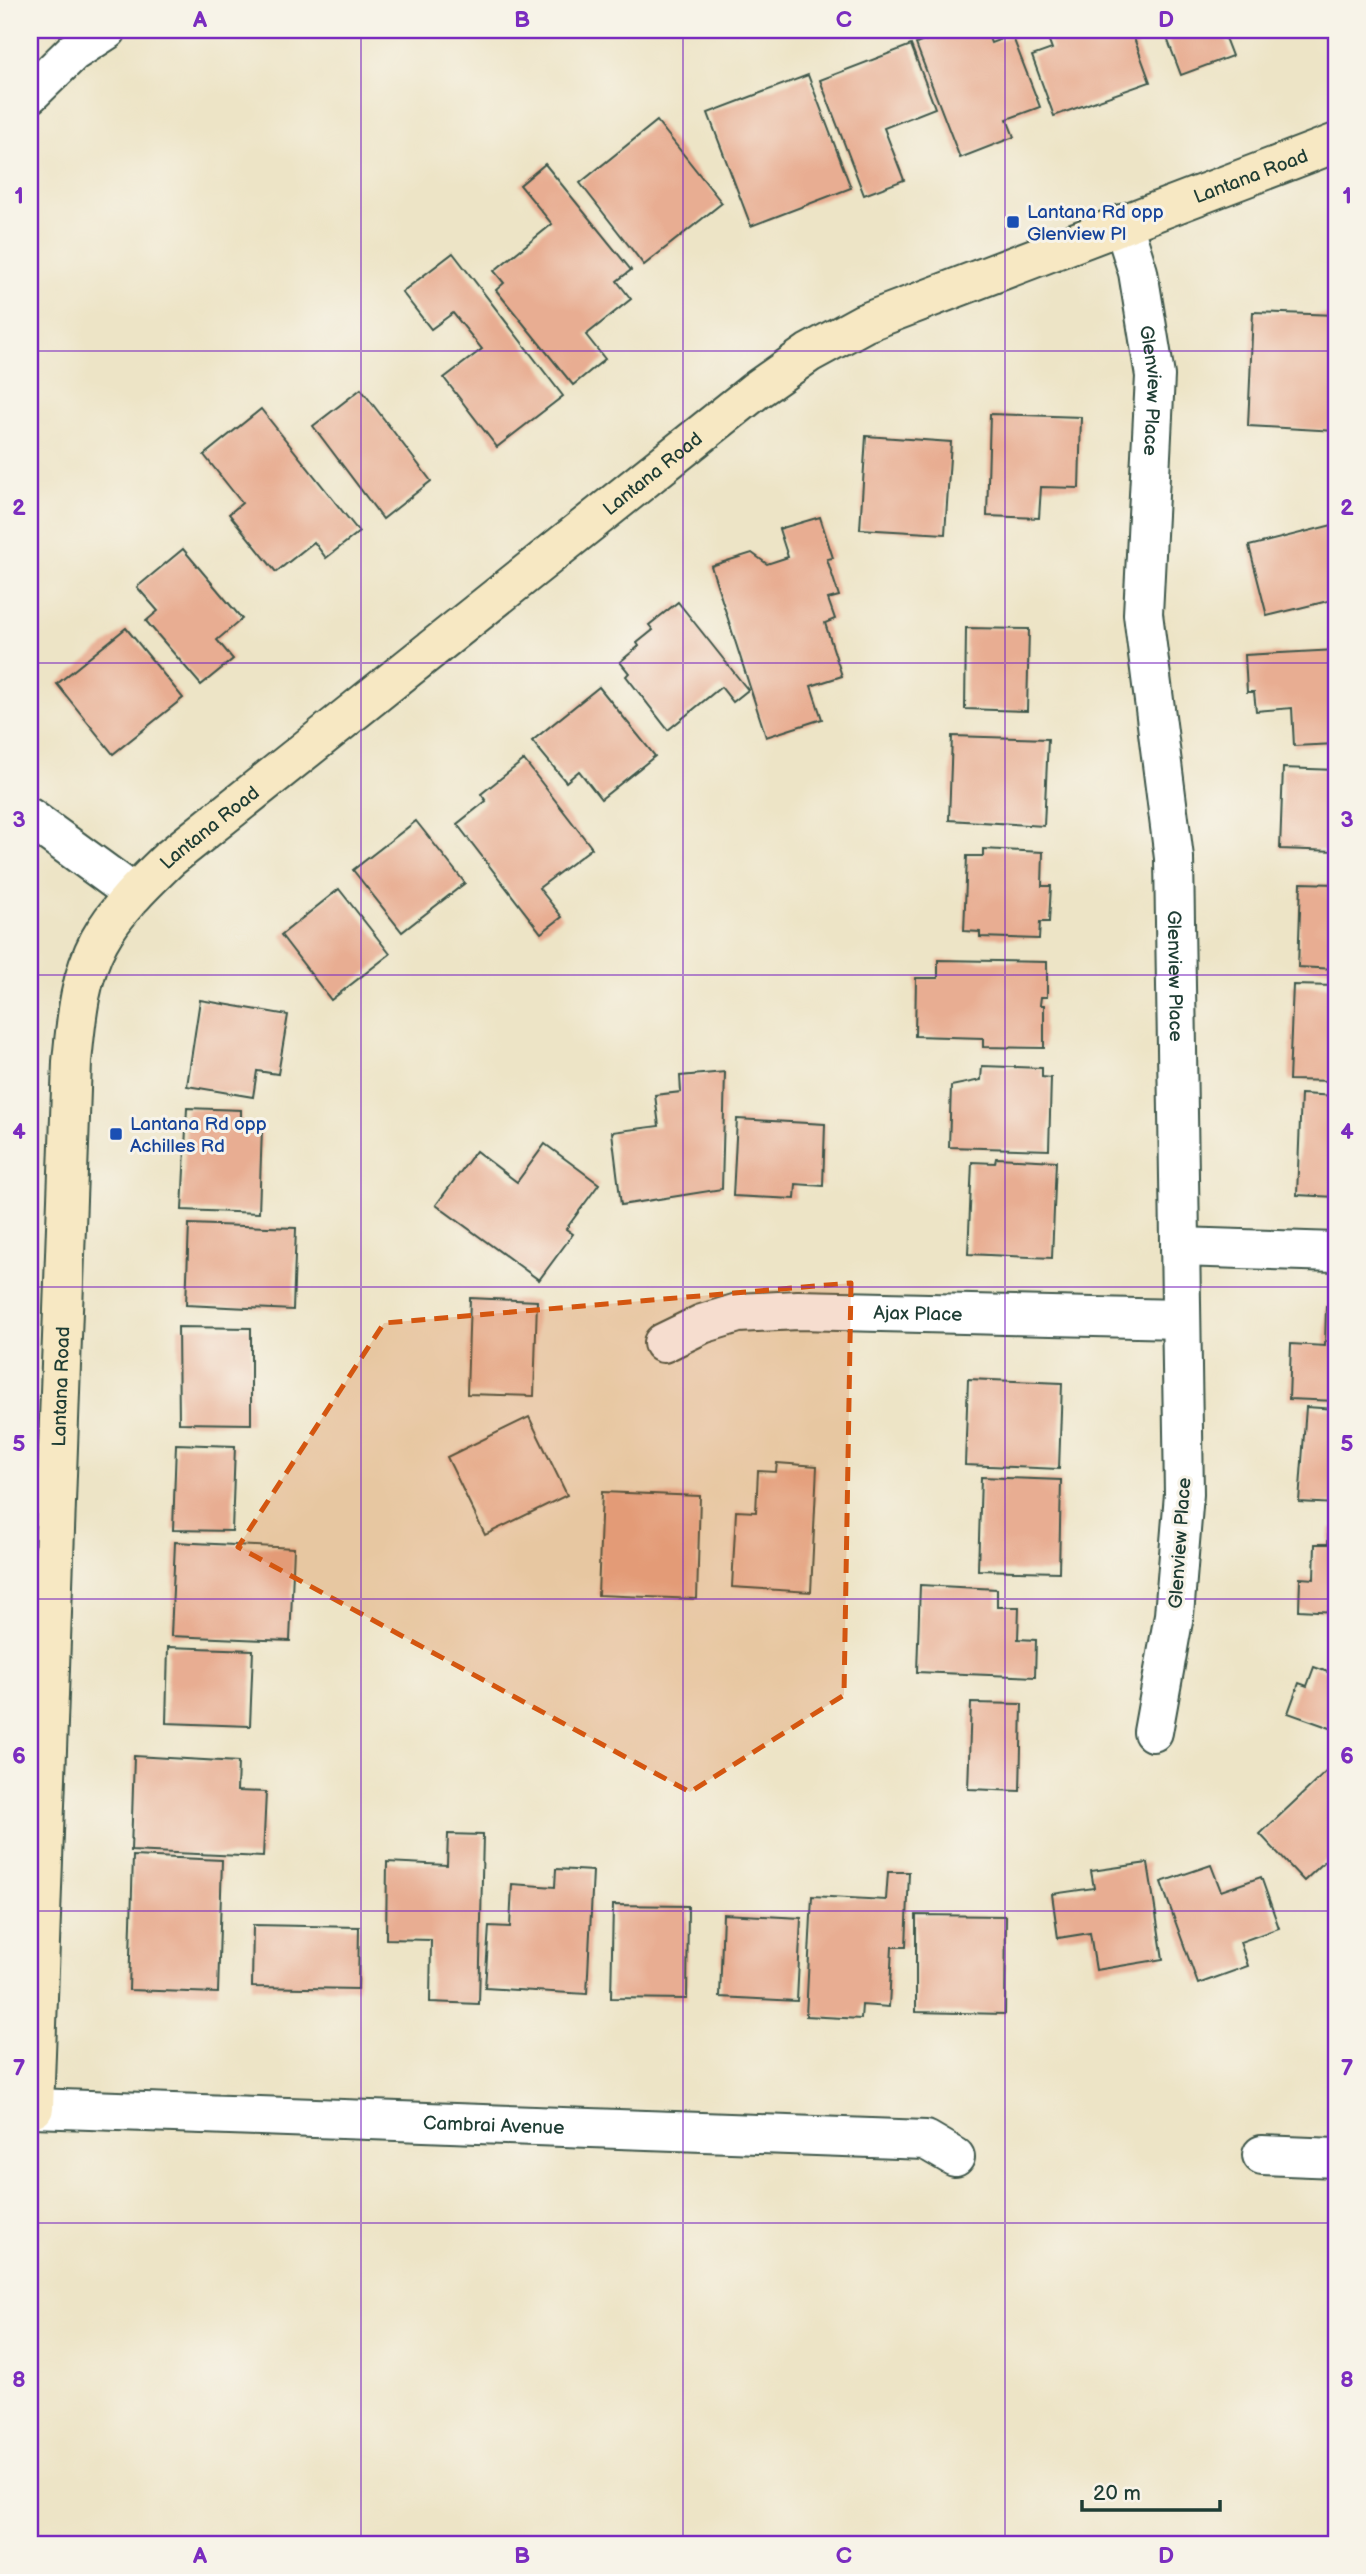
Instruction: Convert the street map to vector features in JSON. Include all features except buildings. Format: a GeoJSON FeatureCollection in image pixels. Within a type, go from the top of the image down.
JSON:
{"type":"FeatureCollection","features":[{"type":"Feature","properties":{"kind":"street"},"geometry":{"type":"LineString","coordinates":[[30,93],[73,52],[107,30]]}},
{"type":"Feature","properties":{"kind":"street","name":"Lantana Road"},"geometry":{"type":"LineString","coordinates":[[32,2108],[72,1062],[78,1006],[86,973],[99,941],[134,894],[179,850],[754,391],[809,353],[864,324],[1336,143]]}},
{"type":"Feature","properties":{"kind":"street","name":"Glenview Place"},"geometry":{"type":"LineString","coordinates":[[1123,224],[1138,272],[1155,376],[1143,614],[1174,858],[1184,1494],[1174,1615],[1153,1732]]}},
{"type":"Feature","properties":{"kind":"street"},"geometry":{"type":"LineString","coordinates":[[30,817],[134,894]]}},
{"type":"Feature","properties":{"kind":"street"},"geometry":{"type":"LineString","coordinates":[[1180,1247],[1336,1252]]}},
{"type":"Feature","properties":{"kind":"street","name":"Ajax Place"},"geometry":{"type":"LineString","coordinates":[[663,1343],[702,1324],[738,1313],[798,1310],[1180,1319]]}},
{"type":"Feature","properties":{"kind":"street","name":"Cambrai Avenue"},"geometry":{"type":"LineString","coordinates":[[32,2108],[926,2140],[955,2157]]}},
{"type":"Feature","properties":{"kind":"street"},"geometry":{"type":"LineString","coordinates":[[1262,2155],[1336,2158]]}},
{"type":"Feature","properties":{"kind":"highlighted area"},"geometry":{"type":"Polygon","coordinates":[[[851,1283],[844,1695],[690,1792],[238,1547],[384,1323],[851,1283]]]}},
{"type":"Feature","properties":{"kind":"place","name":"Lantana Rd opp Glenview Pl"},"geometry":{"type":"Point","coordinates":[1013,222]}},
{"type":"Feature","properties":{"kind":"place","name":"Lantana Rd opp Achilles Rd"},"geometry":{"type":"Point","coordinates":[116,1134]}}]}
